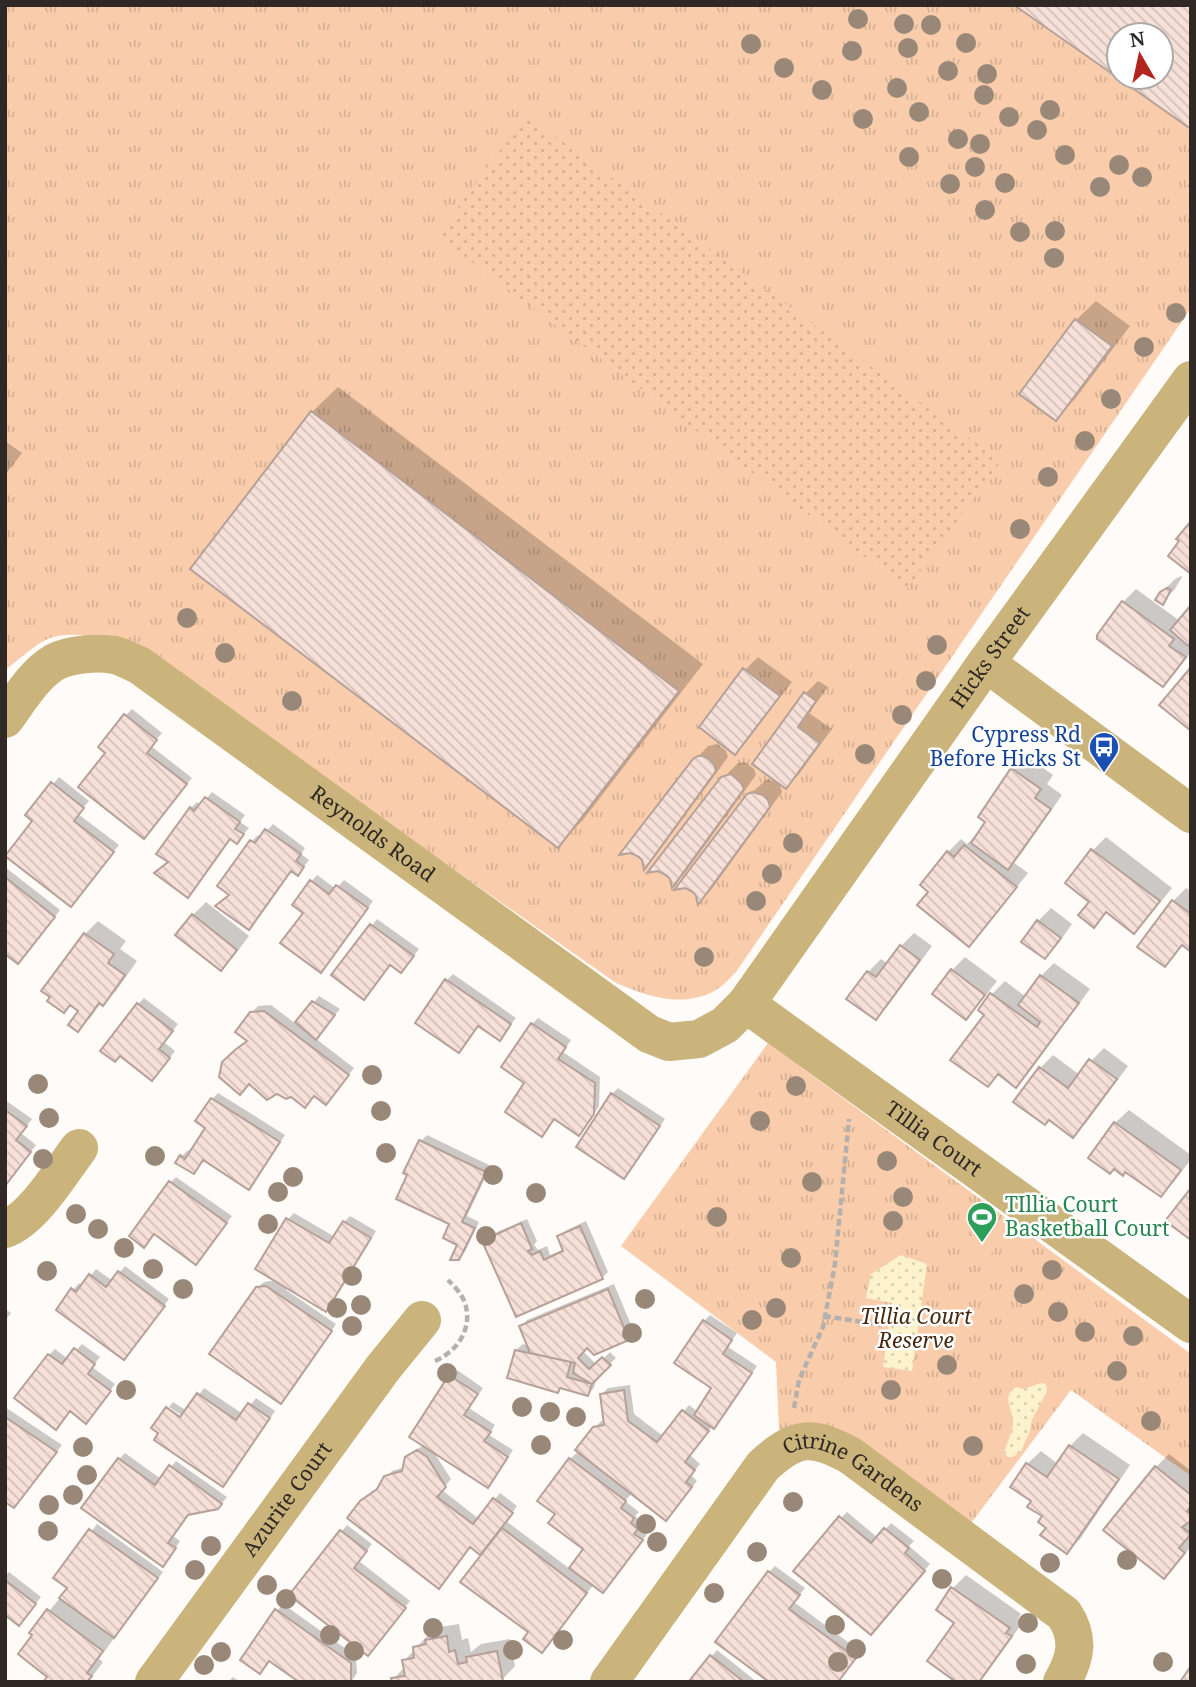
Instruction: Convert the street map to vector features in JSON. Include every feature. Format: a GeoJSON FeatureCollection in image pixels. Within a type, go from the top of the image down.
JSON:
{"type":"FeatureCollection","features":[{"type":"Feature","properties":{"kind":"street","name":"Hicks Street"},"geometry":{"type":"LineString","coordinates":[[746,1004],[986,663],[1191,380]]}},
{"type":"Feature","properties":{"kind":"street","name":"Reynolds Road"},"geometry":{"type":"LineString","coordinates":[[5,719],[26,690],[56,662],[82,654],[115,655],[139,665],[649,1034],[669,1042],[699,1040],[725,1025],[746,1004]]}},
{"type":"Feature","properties":{"kind":"street"},"geometry":{"type":"LineString","coordinates":[[986,663],[1191,814]]}},
{"type":"Feature","properties":{"kind":"street","name":"Tillia Court"},"geometry":{"type":"LineString","coordinates":[[746,1004],[1191,1324]]}},
{"type":"Feature","properties":{"kind":"street"},"geometry":{"type":"LineString","coordinates":[[5,1229],[32,1211],[79,1148]]}},
{"type":"Feature","properties":{"kind":"street","name":"Azurite Court"},"geometry":{"type":"LineString","coordinates":[[154,1682],[383,1368],[422,1320]]}},
{"type":"Feature","properties":{"kind":"street","name":"Citrine Gardens"},"geometry":{"type":"LineString","coordinates":[[609,1682],[763,1466],[780,1451],[810,1440],[850,1456],[1064,1614],[1072,1626],[1075,1653],[1062,1682]]}},
{"type":"Feature","properties":{"kind":"path"},"geometry":{"type":"LineString","coordinates":[[793,1444],[793,1413],[799,1380],[822,1327],[835,1264],[849,1119],[868,1090]]}},
{"type":"Feature","properties":{"kind":"path"},"geometry":{"type":"LineString","coordinates":[[824,1316],[882,1325],[881,1337]]}},
{"type":"Feature","properties":{"kind":"green space"},"geometry":{"type":"Polygon","coordinates":[[[5,5],[1191,5],[1191,308],[736,972],[716,990],[704,996],[678,1000],[653,996],[616,983],[137,647],[94,637],[71,635],[50,638],[5,670],[5,5]]]}},
{"type":"Feature","properties":{"kind":"green space"},"geometry":{"type":"Polygon","coordinates":[[[526,115],[1001,461],[907,589],[437,236],[526,115]]]}},
{"type":"Feature","properties":{"kind":"green space","name":"Tillia Court Reserve"},"geometry":{"type":"Polygon","coordinates":[[[768,1043],[1191,1354],[1191,1476],[1071,1390],[960,1538],[851,1456],[780,1451],[776,1362],[621,1246],[768,1043]]]}},
{"type":"Feature","properties":{"kind":"green space","name":"TIllia Court Basketball Court"},"geometry":{"type":"Polygon","coordinates":[[[980,1226],[1001,1241],[985,1262],[963,1246],[980,1226]]]}},
{"type":"Feature","properties":{"kind":"sand"},"geometry":{"type":"Polygon","coordinates":[[[901,1255],[927,1264],[912,1371],[883,1367],[892,1303],[866,1298],[871,1274],[901,1255]]]}},
{"type":"Feature","properties":{"kind":"sand"},"geometry":{"type":"Polygon","coordinates":[[[1046,1384],[1047,1391],[1032,1420],[1030,1431],[1021,1451],[1008,1457],[1004,1453],[1013,1424],[1009,1395],[1016,1387],[1024,1389],[1046,1384]]]}},
{"type":"Feature","properties":{"kind":"building"},"geometry":{"type":"Polygon","coordinates":[[[1014,5],[1191,5],[1191,129],[1137,91],[1175,91],[1175,21],[1105,21],[1105,69],[1014,5]]]}},
{"type":"Feature","properties":{"kind":"building"},"geometry":{"type":"Polygon","coordinates":[[[1075,319],[1112,346],[1056,421],[1019,394],[1075,319]]]}},
{"type":"Feature","properties":{"kind":"building"},"geometry":{"type":"Polygon","coordinates":[[[311,411],[679,691],[558,848],[190,569],[311,411]]]}},
{"type":"Feature","properties":{"kind":"building"},"geometry":{"type":"Polygon","coordinates":[[[1191,521],[1191,574],[1168,556],[1179,541],[1176,539],[1191,521]]]}},
{"type":"Feature","properties":{"kind":"building"},"geometry":{"type":"Polygon","coordinates":[[[1167,588],[1171,590],[1163,605],[1155,600],[1160,592],[1167,588]]]}},
{"type":"Feature","properties":{"kind":"building"},"geometry":{"type":"Polygon","coordinates":[[[1122,601],[1174,639],[1169,646],[1186,657],[1163,687],[1097,639],[1097,635],[1122,601]]]}},
{"type":"Feature","properties":{"kind":"building"},"geometry":{"type":"Polygon","coordinates":[[[1191,605],[1191,643],[1188,646],[1170,630],[1191,605]]]}},
{"type":"Feature","properties":{"kind":"building"},"geometry":{"type":"Polygon","coordinates":[[[1191,667],[1191,731],[1159,705],[1191,667]]]}},
{"type":"Feature","properties":{"kind":"building"},"geometry":{"type":"Polygon","coordinates":[[[743,668],[780,696],[735,755],[699,727],[743,668]]]}},
{"type":"Feature","properties":{"kind":"building"},"geometry":{"type":"Polygon","coordinates":[[[804,692],[816,701],[798,727],[820,743],[786,789],[752,764],[804,692]]]}},
{"type":"Feature","properties":{"kind":"building"},"geometry":{"type":"Polygon","coordinates":[[[124,714],[157,740],[147,753],[187,784],[144,839],[78,787],[105,753],[98,747],[124,714]]]}},
{"type":"Feature","properties":{"kind":"building"},"geometry":{"type":"Polygon","coordinates":[[[698,756],[709,759],[716,771],[644,870],[639,857],[631,853],[619,855],[693,759],[698,756]]]}},
{"type":"Feature","properties":{"kind":"building"},"geometry":{"type":"Polygon","coordinates":[[[1011,768],[1041,789],[1035,798],[1051,809],[1008,870],[971,843],[985,822],[978,817],[1011,768]]]}},
{"type":"Feature","properties":{"kind":"building"},"geometry":{"type":"Polygon","coordinates":[[[731,774],[744,789],[672,888],[666,875],[658,871],[647,873],[721,777],[731,774]]]}},
{"type":"Feature","properties":{"kind":"building"},"geometry":{"type":"Polygon","coordinates":[[[51,782],[84,808],[74,821],[114,852],[71,907],[5,856],[32,821],[25,815],[51,782]]]}},
{"type":"Feature","properties":{"kind":"building"},"geometry":{"type":"Polygon","coordinates":[[[752,792],[763,795],[770,807],[698,905],[693,892],[685,888],[674,890],[747,794],[752,792]]]}},
{"type":"Feature","properties":{"kind":"building"},"geometry":{"type":"Polygon","coordinates":[[[205,797],[240,822],[235,829],[244,834],[237,844],[230,839],[188,898],[154,873],[168,862],[156,854],[190,807],[194,811],[205,797]]]}},
{"type":"Feature","properties":{"kind":"building"},"geometry":{"type":"Polygon","coordinates":[[[265,829],[301,854],[296,861],[304,867],[298,876],[291,871],[249,930],[215,906],[229,895],[217,886],[250,840],[255,843],[265,829]]]}},
{"type":"Feature","properties":{"kind":"building"},"geometry":{"type":"Polygon","coordinates":[[[964,845],[1017,887],[969,947],[917,905],[928,892],[920,885],[947,851],[954,857],[964,845]]]}},
{"type":"Feature","properties":{"kind":"building"},"geometry":{"type":"Polygon","coordinates":[[[1091,849],[1160,901],[1134,934],[1106,912],[1094,928],[1078,915],[1089,902],[1065,883],[1091,849]]]}},
{"type":"Feature","properties":{"kind":"building"},"geometry":{"type":"Polygon","coordinates":[[[5,877],[55,917],[18,964],[5,954],[5,877]]]}},
{"type":"Feature","properties":{"kind":"building"},"geometry":{"type":"Polygon","coordinates":[[[310,880],[329,894],[336,885],[368,908],[321,973],[280,943],[303,913],[292,905],[310,880]]]}},
{"type":"Feature","properties":{"kind":"building"},"geometry":{"type":"Polygon","coordinates":[[[1172,900],[1191,914],[1191,952],[1182,945],[1165,967],[1137,947],[1172,900]]]}},
{"type":"Feature","properties":{"kind":"building"},"geometry":{"type":"Polygon","coordinates":[[[192,914],[237,950],[221,971],[175,935],[192,914]]]}},
{"type":"Feature","properties":{"kind":"building"},"geometry":{"type":"Polygon","coordinates":[[[1037,920],[1061,938],[1045,959],[1021,942],[1037,920]]]}},
{"type":"Feature","properties":{"kind":"building"},"geometry":{"type":"Polygon","coordinates":[[[370,924],[414,956],[401,973],[390,965],[364,1000],[331,975],[370,924]]]}},
{"type":"Feature","properties":{"kind":"building"},"geometry":{"type":"Polygon","coordinates":[[[84,933],[114,954],[108,963],[125,975],[103,1006],[99,1003],[78,1032],[68,1025],[78,1011],[70,1005],[64,1013],[47,1001],[50,997],[41,991],[84,933]]]}},
{"type":"Feature","properties":{"kind":"building"},"geometry":{"type":"Polygon","coordinates":[[[900,945],[920,960],[876,1020],[846,999],[867,971],[876,977],[900,945]]]}},
{"type":"Feature","properties":{"kind":"building"},"geometry":{"type":"Polygon","coordinates":[[[951,969],[985,995],[966,1020],[932,994],[951,969]]]}},
{"type":"Feature","properties":{"kind":"building"},"geometry":{"type":"Polygon","coordinates":[[[1040,975],[1079,1003],[1016,1088],[998,1074],[988,1087],[950,1060],[984,1015],[978,1010],[990,993],[1037,1027],[1040,1022],[1018,1005],[1040,975]]]}},
{"type":"Feature","properties":{"kind":"building"},"geometry":{"type":"Polygon","coordinates":[[[445,979],[511,1024],[500,1041],[478,1026],[459,1053],[415,1023],[445,979]]]}},
{"type":"Feature","properties":{"kind":"building"},"geometry":{"type":"Polygon","coordinates":[[[312,1001],[335,1015],[316,1040],[295,1022],[312,1001]]]}},
{"type":"Feature","properties":{"kind":"building"},"geometry":{"type":"Polygon","coordinates":[[[137,1003],[173,1031],[159,1049],[170,1058],[152,1081],[120,1056],[115,1062],[100,1051],[137,1003]]]}},
{"type":"Feature","properties":{"kind":"building"},"geometry":{"type":"Polygon","coordinates":[[[264,1011],[349,1075],[326,1105],[314,1096],[305,1108],[291,1097],[286,1099],[277,1094],[267,1100],[249,1084],[240,1095],[219,1077],[222,1062],[247,1041],[235,1032],[250,1012],[264,1011]]]}},
{"type":"Feature","properties":{"kind":"building"},"geometry":{"type":"Polygon","coordinates":[[[531,1023],[566,1047],[558,1059],[595,1083],[594,1114],[579,1136],[554,1119],[542,1137],[505,1112],[524,1083],[501,1067],[531,1023]]]}},
{"type":"Feature","properties":{"kind":"building"},"geometry":{"type":"Polygon","coordinates":[[[1089,1059],[1117,1079],[1073,1138],[1049,1120],[1045,1125],[1013,1102],[1039,1067],[1068,1088],[1089,1059]]]}},
{"type":"Feature","properties":{"kind":"building"},"geometry":{"type":"Polygon","coordinates":[[[611,1093],[660,1126],[624,1179],[576,1147],[611,1093]]]}},
{"type":"Feature","properties":{"kind":"building"},"geometry":{"type":"Polygon","coordinates":[[[211,1098],[280,1142],[249,1190],[203,1160],[194,1174],[175,1163],[180,1155],[185,1159],[205,1128],[195,1121],[211,1098]]]}},
{"type":"Feature","properties":{"kind":"building"},"geometry":{"type":"Polygon","coordinates":[[[5,1110],[27,1126],[16,1140],[31,1152],[5,1186],[5,1110]]]}},
{"type":"Feature","properties":{"kind":"building"},"geometry":{"type":"Polygon","coordinates":[[[1114,1122],[1181,1170],[1161,1197],[1125,1172],[1123,1176],[1114,1169],[1110,1174],[1088,1158],[1114,1122]]]}},
{"type":"Feature","properties":{"kind":"building"},"geometry":{"type":"Polygon","coordinates":[[[419,1140],[486,1172],[462,1222],[475,1228],[459,1260],[450,1260],[457,1245],[443,1238],[449,1224],[396,1199],[407,1175],[403,1173],[419,1140]]]}},
{"type":"Feature","properties":{"kind":"building"},"geometry":{"type":"Polygon","coordinates":[[[169,1181],[227,1223],[196,1265],[154,1234],[144,1248],[129,1236],[169,1181]]]}},
{"type":"Feature","properties":{"kind":"building"},"geometry":{"type":"Polygon","coordinates":[[[1191,1188],[1191,1240],[1165,1221],[1191,1188]]]}},
{"type":"Feature","properties":{"kind":"building"},"geometry":{"type":"Polygon","coordinates":[[[286,1218],[329,1243],[343,1221],[371,1238],[326,1312],[255,1269],[286,1218]]]}},
{"type":"Feature","properties":{"kind":"building"},"geometry":{"type":"Polygon","coordinates":[[[521,1223],[532,1249],[528,1251],[532,1255],[540,1251],[544,1260],[563,1251],[557,1236],[580,1226],[603,1279],[516,1317],[482,1241],[521,1223]]]}},
{"type":"Feature","properties":{"kind":"building"},"geometry":{"type":"Polygon","coordinates":[[[118,1271],[165,1306],[124,1360],[56,1310],[71,1288],[76,1292],[89,1274],[106,1287],[118,1271]]]}},
{"type":"Feature","properties":{"kind":"building"},"geometry":{"type":"Polygon","coordinates":[[[266,1286],[332,1331],[281,1404],[209,1354],[256,1287],[266,1286]]]}},
{"type":"Feature","properties":{"kind":"building"},"geometry":{"type":"Polygon","coordinates":[[[608,1289],[629,1340],[594,1355],[587,1348],[578,1358],[589,1369],[602,1357],[611,1365],[592,1384],[573,1373],[575,1363],[530,1353],[519,1326],[608,1289]]]}},
{"type":"Feature","properties":{"kind":"building"},"geometry":{"type":"Polygon","coordinates":[[[703,1320],[732,1340],[723,1354],[752,1373],[714,1429],[694,1415],[711,1388],[674,1363],[703,1320]]]}},
{"type":"Feature","properties":{"kind":"building"},"geometry":{"type":"Polygon","coordinates":[[[74,1348],[95,1364],[88,1374],[111,1391],[86,1424],[70,1411],[56,1430],[14,1398],[48,1354],[62,1364],[74,1348]]]}},
{"type":"Feature","properties":{"kind":"building"},"geometry":{"type":"Polygon","coordinates":[[[515,1350],[571,1362],[567,1377],[592,1384],[588,1396],[560,1388],[558,1393],[507,1378],[515,1350]]]}},
{"type":"Feature","properties":{"kind":"building"},"geometry":{"type":"Polygon","coordinates":[[[449,1375],[478,1394],[464,1415],[491,1432],[484,1441],[508,1457],[488,1488],[409,1437],[449,1375]]]}},
{"type":"Feature","properties":{"kind":"building"},"geometry":{"type":"Polygon","coordinates":[[[624,1390],[628,1421],[657,1442],[682,1410],[709,1431],[685,1462],[695,1470],[686,1482],[692,1487],[666,1521],[575,1450],[593,1427],[604,1425],[600,1394],[624,1390]]]}},
{"type":"Feature","properties":{"kind":"building"},"geometry":{"type":"Polygon","coordinates":[[[197,1393],[236,1420],[248,1403],[270,1418],[223,1487],[154,1440],[158,1433],[151,1428],[166,1407],[180,1417],[197,1393]]]}},
{"type":"Feature","properties":{"kind":"building"},"geometry":{"type":"Polygon","coordinates":[[[5,1417],[57,1452],[14,1508],[5,1502],[5,1417]]]}},
{"type":"Feature","properties":{"kind":"building"},"geometry":{"type":"Polygon","coordinates":[[[1069,1445],[1119,1479],[1067,1554],[1040,1535],[1046,1528],[1038,1522],[1042,1516],[1027,1507],[1031,1501],[1010,1487],[1026,1463],[1047,1477],[1069,1445]]]}},
{"type":"Feature","properties":{"kind":"building"},"geometry":{"type":"Polygon","coordinates":[[[417,1450],[427,1457],[446,1487],[437,1497],[473,1524],[493,1498],[513,1513],[480,1555],[470,1547],[439,1589],[347,1518],[360,1501],[377,1489],[384,1476],[402,1471],[405,1457],[417,1450]]]}},
{"type":"Feature","properties":{"kind":"building"},"geometry":{"type":"Polygon","coordinates":[[[118,1458],[155,1485],[169,1465],[222,1504],[218,1509],[188,1515],[168,1543],[176,1548],[163,1567],[81,1508],[118,1458]]]}},
{"type":"Feature","properties":{"kind":"building"},"geometry":{"type":"Polygon","coordinates":[[[569,1458],[626,1501],[621,1508],[634,1518],[631,1523],[638,1529],[634,1534],[643,1540],[603,1593],[569,1568],[583,1549],[548,1523],[555,1514],[537,1501],[569,1458]]]}},
{"type":"Feature","properties":{"kind":"building"},"geometry":{"type":"Polygon","coordinates":[[[1155,1466],[1191,1495],[1191,1506],[1187,1511],[1191,1514],[1191,1521],[1182,1527],[1191,1534],[1179,1548],[1185,1553],[1164,1579],[1103,1530],[1155,1466]]]}},
{"type":"Feature","properties":{"kind":"building"},"geometry":{"type":"Polygon","coordinates":[[[839,1516],[871,1543],[884,1528],[909,1548],[905,1553],[925,1571],[871,1635],[793,1571],[839,1516]]]}},
{"type":"Feature","properties":{"kind":"building"},"geometry":{"type":"Polygon","coordinates":[[[502,1528],[587,1593],[542,1653],[523,1639],[528,1632],[460,1582],[502,1528]]]}},
{"type":"Feature","properties":{"kind":"building"},"geometry":{"type":"Polygon","coordinates":[[[89,1529],[158,1578],[114,1638],[59,1598],[67,1588],[53,1578],[89,1529]]]}},
{"type":"Feature","properties":{"kind":"building"},"geometry":{"type":"Polygon","coordinates":[[[340,1530],[367,1551],[354,1568],[406,1608],[368,1656],[289,1595],[340,1530]]]}},
{"type":"Feature","properties":{"kind":"building"},"geometry":{"type":"Polygon","coordinates":[[[768,1571],[800,1595],[789,1609],[856,1658],[838,1682],[769,1682],[715,1642],[768,1571]]]}},
{"type":"Feature","properties":{"kind":"building"},"geometry":{"type":"Polygon","coordinates":[[[5,1580],[36,1604],[19,1626],[5,1615],[5,1580]]]}},
{"type":"Feature","properties":{"kind":"building"},"geometry":{"type":"Polygon","coordinates":[[[951,1587],[1010,1628],[1006,1633],[1012,1636],[979,1682],[956,1682],[927,1661],[954,1623],[936,1610],[951,1587]]]}},
{"type":"Feature","properties":{"kind":"building"},"geometry":{"type":"Polygon","coordinates":[[[47,1609],[103,1651],[87,1673],[92,1676],[87,1682],[43,1682],[47,1677],[18,1654],[32,1635],[29,1633],[47,1609]]]}},
{"type":"Feature","properties":{"kind":"building"},"geometry":{"type":"Polygon","coordinates":[[[275,1609],[351,1663],[351,1682],[299,1682],[269,1661],[260,1674],[240,1660],[275,1609]]]}},
{"type":"Feature","properties":{"kind":"building"},"geometry":{"type":"Polygon","coordinates":[[[447,1636],[449,1652],[455,1650],[458,1664],[467,1662],[466,1657],[497,1651],[503,1681],[392,1682],[391,1678],[405,1676],[402,1660],[414,1658],[413,1647],[426,1644],[425,1640],[447,1636]]]}},
{"type":"Feature","properties":{"kind":"building"},"geometry":{"type":"Polygon","coordinates":[[[710,1655],[744,1682],[692,1682],[690,1680],[710,1655]]]}},
{"type":"Feature","properties":{"kind":"building"},"geometry":{"type":"Polygon","coordinates":[[[1191,1666],[1191,1682],[1180,1682],[1191,1666]]]}},
{"type":"Feature","properties":{"kind":"place","name":"Cypress Rd Before Hicks St"},"geometry":{"type":"Point","coordinates":[1104,774]}},
{"type":"Feature","properties":{"kind":"place","name":"TIllia Court Basketball Court"},"geometry":{"type":"Point","coordinates":[982,1244]}}]}
